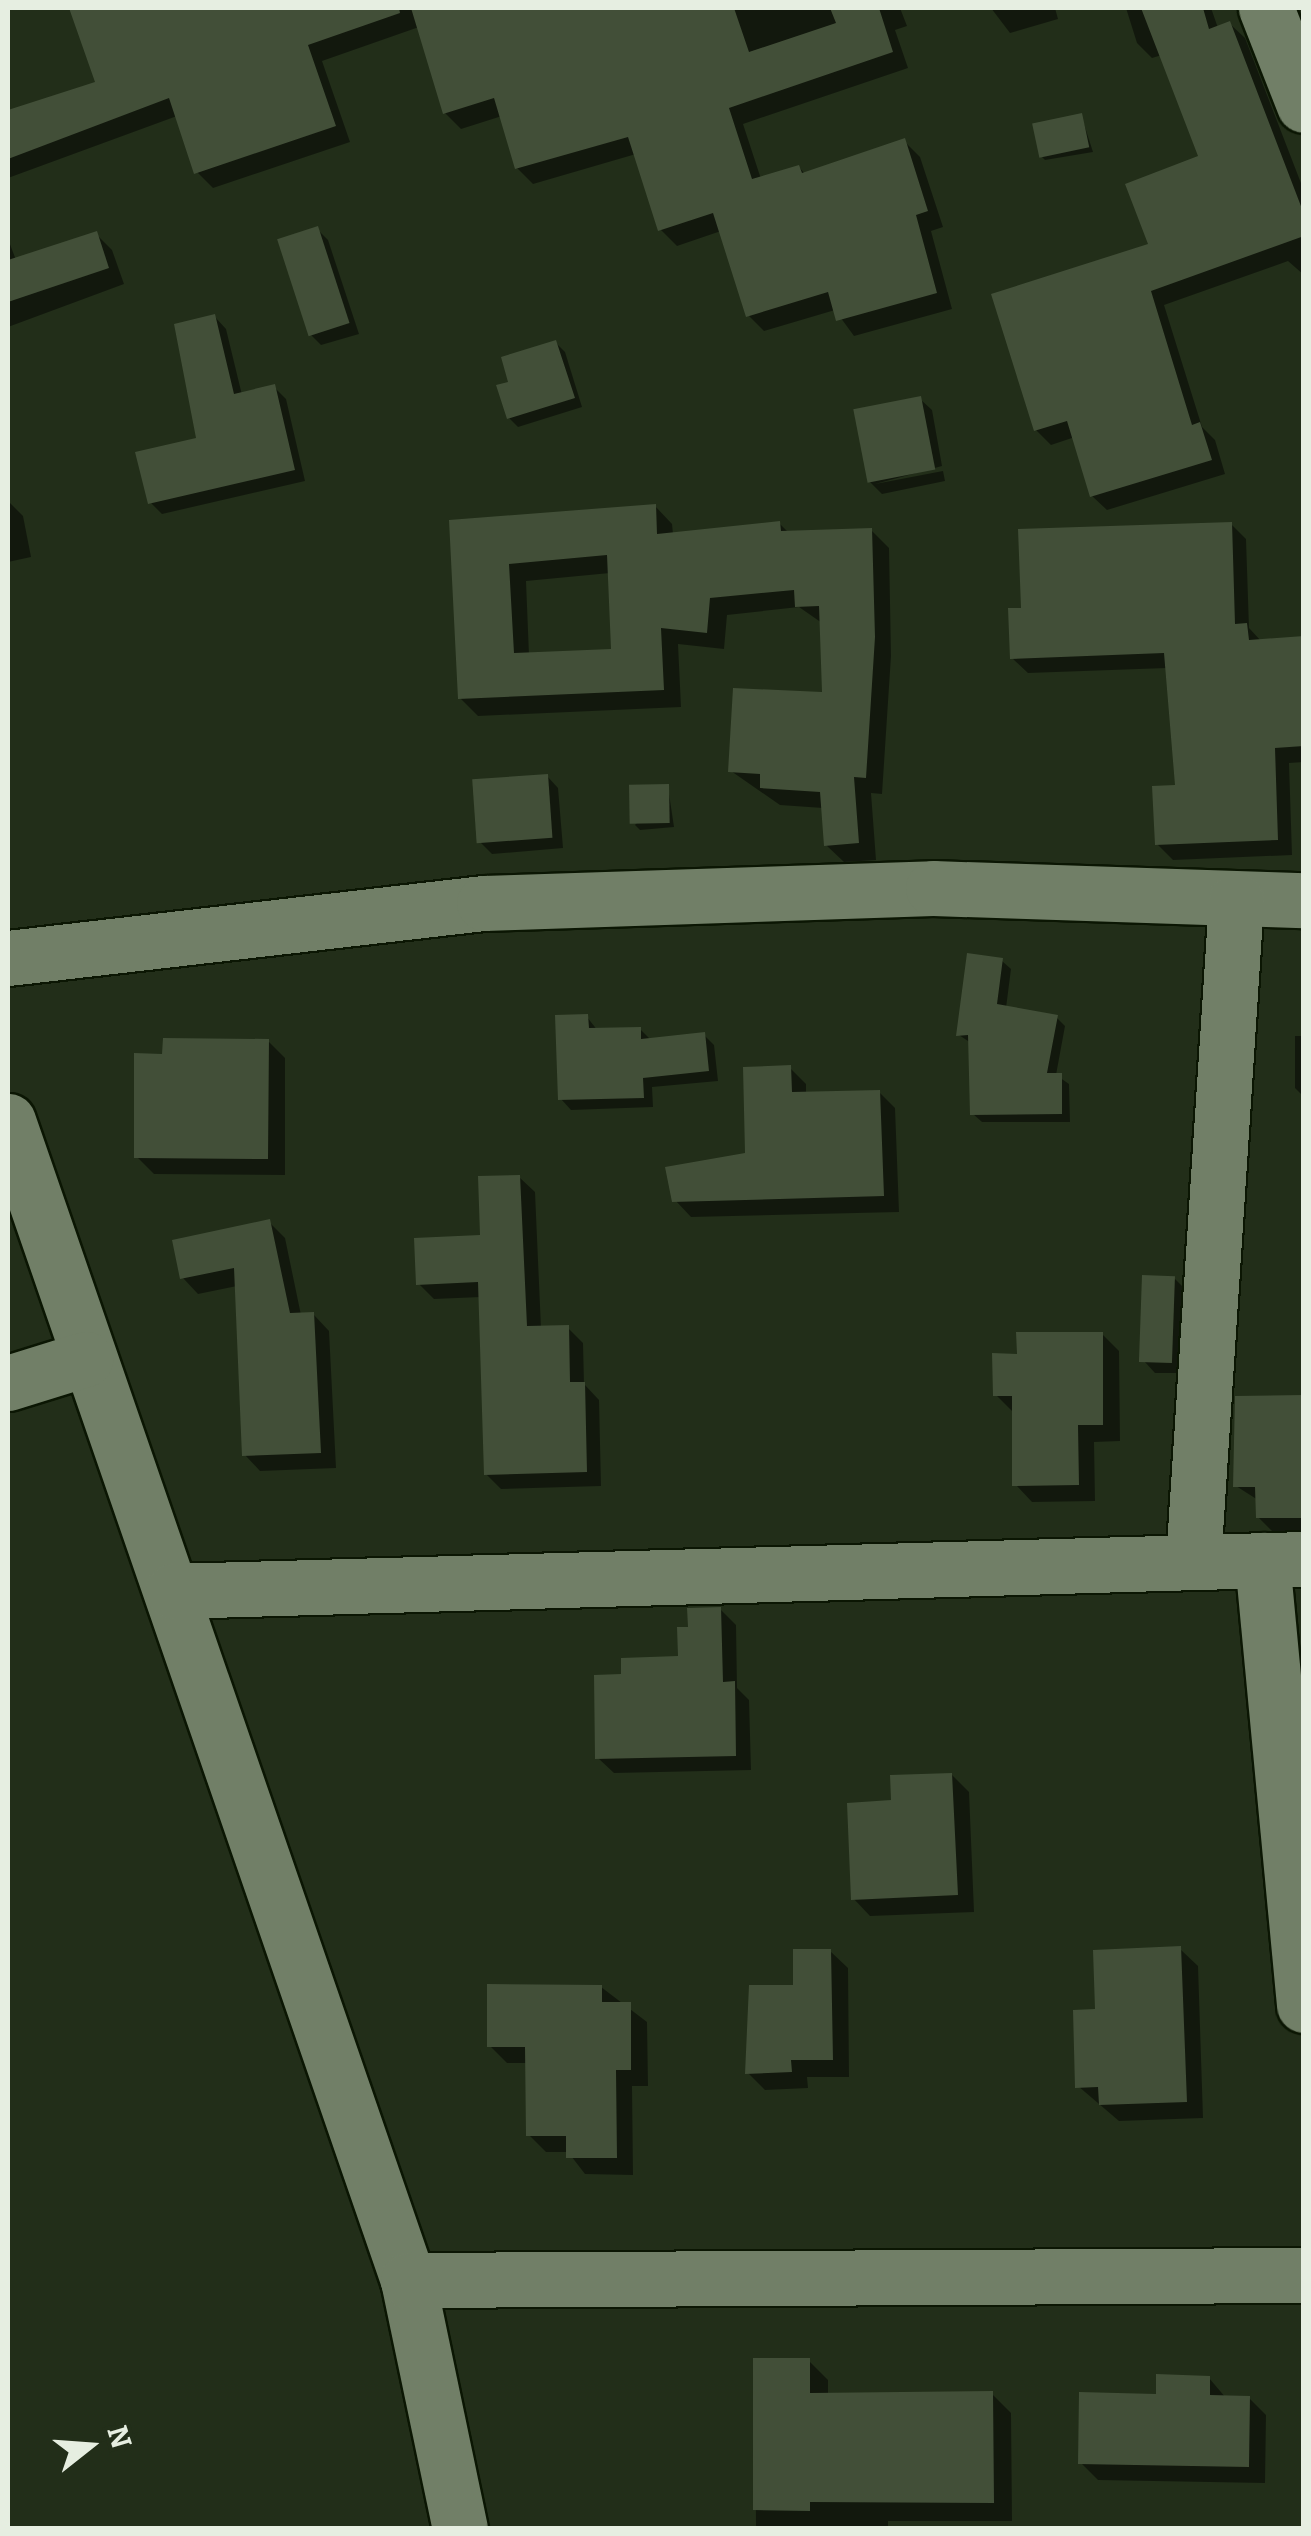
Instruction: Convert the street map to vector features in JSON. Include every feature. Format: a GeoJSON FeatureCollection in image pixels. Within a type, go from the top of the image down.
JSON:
{"type":"FeatureCollection","features":[{"type":"Feature","properties":{"kind":"street"},"geometry":{"type":"LineString","coordinates":[[1266,8],[1304,105]]}},
{"type":"Feature","properties":{"kind":"street"},"geometry":{"type":"LineString","coordinates":[[8,958],[484,903],[933,888],[1304,900]]}},
{"type":"Feature","properties":{"kind":"street"},"geometry":{"type":"LineString","coordinates":[[1193,1562],[1236,900]]}},
{"type":"Feature","properties":{"kind":"street"},"geometry":{"type":"LineString","coordinates":[[8,1120],[86,1359],[173,1591],[408,2280],[460,2528]]}},
{"type":"Feature","properties":{"kind":"street"},"geometry":{"type":"LineString","coordinates":[[8,1383],[86,1359]]}},
{"type":"Feature","properties":{"kind":"street"},"geometry":{"type":"LineString","coordinates":[[173,1591],[1282,1559],[1304,2005]]}},
{"type":"Feature","properties":{"kind":"street"},"geometry":{"type":"LineString","coordinates":[[408,2280],[1304,2275]]}},
{"type":"Feature","properties":{"kind":"building"},"geometry":{"type":"Polygon","coordinates":[[[69,8],[399,8],[400,13],[308,45],[336,126],[194,174],[169,98],[8,159],[8,110],[95,82],[69,8]]]}},
{"type":"Feature","properties":{"kind":"building"},"geometry":{"type":"Polygon","coordinates":[[[411,8],[734,8],[749,52],[836,23],[830,8],[879,8],[893,52],[729,108],[752,179],[799,165],[802,173],[905,138],[928,211],[916,215],[937,293],[836,321],[828,292],[746,317],[713,213],[658,231],[628,137],[515,169],[494,98],[443,114],[411,8]]]}},
{"type":"Feature","properties":{"kind":"building"},"geometry":{"type":"Polygon","coordinates":[[[1141,8],[1203,8],[1209,29],[1230,21],[1304,214],[1304,236],[1151,291],[1192,425],[1200,422],[1212,460],[1090,497],[1067,421],[1034,431],[991,294],[1148,244],[1125,184],[1198,156],[1141,8]]]}},
{"type":"Feature","properties":{"kind":"building"},"geometry":{"type":"Polygon","coordinates":[[[1082,113],[1089,147],[1039,158],[1032,124],[1082,113]]]}},
{"type":"Feature","properties":{"kind":"building"},"geometry":{"type":"Polygon","coordinates":[[[318,226],[350,323],[309,336],[277,239],[318,226]]]}},
{"type":"Feature","properties":{"kind":"building"},"geometry":{"type":"Polygon","coordinates":[[[97,231],[109,268],[8,302],[8,260],[97,231]]]}},
{"type":"Feature","properties":{"kind":"building"},"geometry":{"type":"Polygon","coordinates":[[[215,314],[234,394],[275,384],[295,470],[148,504],[135,452],[196,438],[174,324],[215,314]]]}},
{"type":"Feature","properties":{"kind":"building"},"geometry":{"type":"Polygon","coordinates":[[[556,340],[575,398],[507,419],[496,385],[508,382],[501,357],[556,340]]]}},
{"type":"Feature","properties":{"kind":"building"},"geometry":{"type":"Polygon","coordinates":[[[921,396],[935,470],[868,483],[853,409],[921,396]]]}},
{"type":"Feature","properties":{"kind":"building"},"geometry":{"type":"Polygon","coordinates":[[[656,504],[657,534],[780,521],[781,531],[872,528],[875,637],[866,778],[854,777],[859,843],[824,846],[820,792],[760,788],[760,774],[728,772],[733,688],[822,692],[819,606],[795,607],[794,590],[710,598],[707,633],[661,628],[664,690],[458,699],[449,520],[656,504]],[[607,555],[509,564],[514,653],[611,649],[607,555]]]}},
{"type":"Feature","properties":{"kind":"building"},"geometry":{"type":"Polygon","coordinates":[[[1232,522],[1235,624],[1247,623],[1249,640],[1304,636],[1304,746],[1275,748],[1278,840],[1155,845],[1152,786],[1175,785],[1164,653],[1010,659],[1008,608],[1021,608],[1018,529],[1232,522]]]}},
{"type":"Feature","properties":{"kind":"building"},"geometry":{"type":"Polygon","coordinates":[[[548,774],[552,838],[477,843],[472,779],[548,774]]]}},
{"type":"Feature","properties":{"kind":"building"},"geometry":{"type":"Polygon","coordinates":[[[669,784],[670,823],[630,824],[629,785],[669,784]]]}},
{"type":"Feature","properties":{"kind":"building"},"geometry":{"type":"Polygon","coordinates":[[[967,953],[1003,958],[997,1004],[1058,1015],[1047,1073],[1062,1073],[1062,1114],[970,1115],[968,1035],[956,1036],[967,953]]]}},
{"type":"Feature","properties":{"kind":"building"},"geometry":{"type":"Polygon","coordinates":[[[588,1014],[589,1028],[641,1027],[641,1039],[705,1032],[709,1071],[643,1078],[644,1098],[558,1100],[555,1015],[588,1014]]]}},
{"type":"Feature","properties":{"kind":"building"},"geometry":{"type":"Polygon","coordinates":[[[163,1038],[269,1039],[268,1159],[134,1158],[134,1053],[162,1054],[163,1038]]]}},
{"type":"Feature","properties":{"kind":"building"},"geometry":{"type":"Polygon","coordinates":[[[791,1065],[792,1092],[880,1090],[884,1196],[672,1202],[665,1167],[745,1153],[743,1067],[791,1065]]]}},
{"type":"Feature","properties":{"kind":"building"},"geometry":{"type":"Polygon","coordinates":[[[520,1175],[527,1326],[569,1325],[570,1382],[585,1382],[587,1472],[484,1475],[478,1282],[416,1285],[414,1238],[480,1235],[478,1176],[520,1175]]]}},
{"type":"Feature","properties":{"kind":"building"},"geometry":{"type":"Polygon","coordinates":[[[270,1219],[290,1313],[314,1312],[321,1453],[242,1456],[234,1268],[180,1279],[172,1240],[270,1219]]]}},
{"type":"Feature","properties":{"kind":"building"},"geometry":{"type":"Polygon","coordinates":[[[1142,1275],[1175,1276],[1172,1363],[1139,1362],[1142,1275]]]}},
{"type":"Feature","properties":{"kind":"building"},"geometry":{"type":"Polygon","coordinates":[[[1016,1332],[1103,1332],[1103,1425],[1078,1425],[1079,1485],[1012,1486],[1012,1396],[993,1396],[992,1353],[1017,1354],[1016,1332]]]}},
{"type":"Feature","properties":{"kind":"building"},"geometry":{"type":"Polygon","coordinates":[[[1304,1395],[1302,1518],[1256,1518],[1255,1487],[1233,1487],[1235,1396],[1304,1395]]]}},
{"type":"Feature","properties":{"kind":"building"},"geometry":{"type":"Polygon","coordinates":[[[721,1607],[723,1682],[735,1681],[736,1756],[595,1759],[594,1675],[621,1674],[621,1658],[678,1656],[677,1627],[688,1627],[687,1608],[721,1607]]]}},
{"type":"Feature","properties":{"kind":"building"},"geometry":{"type":"Polygon","coordinates":[[[952,1773],[958,1895],[851,1900],[847,1803],[891,1800],[890,1775],[952,1773]]]}},
{"type":"Feature","properties":{"kind":"building"},"geometry":{"type":"Polygon","coordinates":[[[1181,1946],[1187,2102],[1099,2105],[1098,2087],[1075,2088],[1073,2010],[1095,2009],[1093,1950],[1181,1946]]]}},
{"type":"Feature","properties":{"kind":"building"},"geometry":{"type":"Polygon","coordinates":[[[793,1949],[831,1949],[833,2060],[791,2060],[792,2072],[745,2074],[749,1985],[793,1985],[793,1949]]]}},
{"type":"Feature","properties":{"kind":"building"},"geometry":{"type":"Polygon","coordinates":[[[487,1984],[602,1985],[602,2002],[631,2002],[631,2070],[616,2070],[617,2158],[566,2158],[566,2136],[526,2136],[525,2047],[487,2047],[487,1984]]]}},
{"type":"Feature","properties":{"kind":"building"},"geometry":{"type":"Polygon","coordinates":[[[753,2358],[810,2358],[810,2393],[993,2391],[994,2503],[810,2502],[810,2511],[753,2510],[753,2358]]]}},
{"type":"Feature","properties":{"kind":"building"},"geometry":{"type":"Polygon","coordinates":[[[1156,2374],[1210,2376],[1210,2395],[1250,2396],[1249,2467],[1078,2464],[1079,2392],[1156,2394],[1156,2374]]]}}]}
